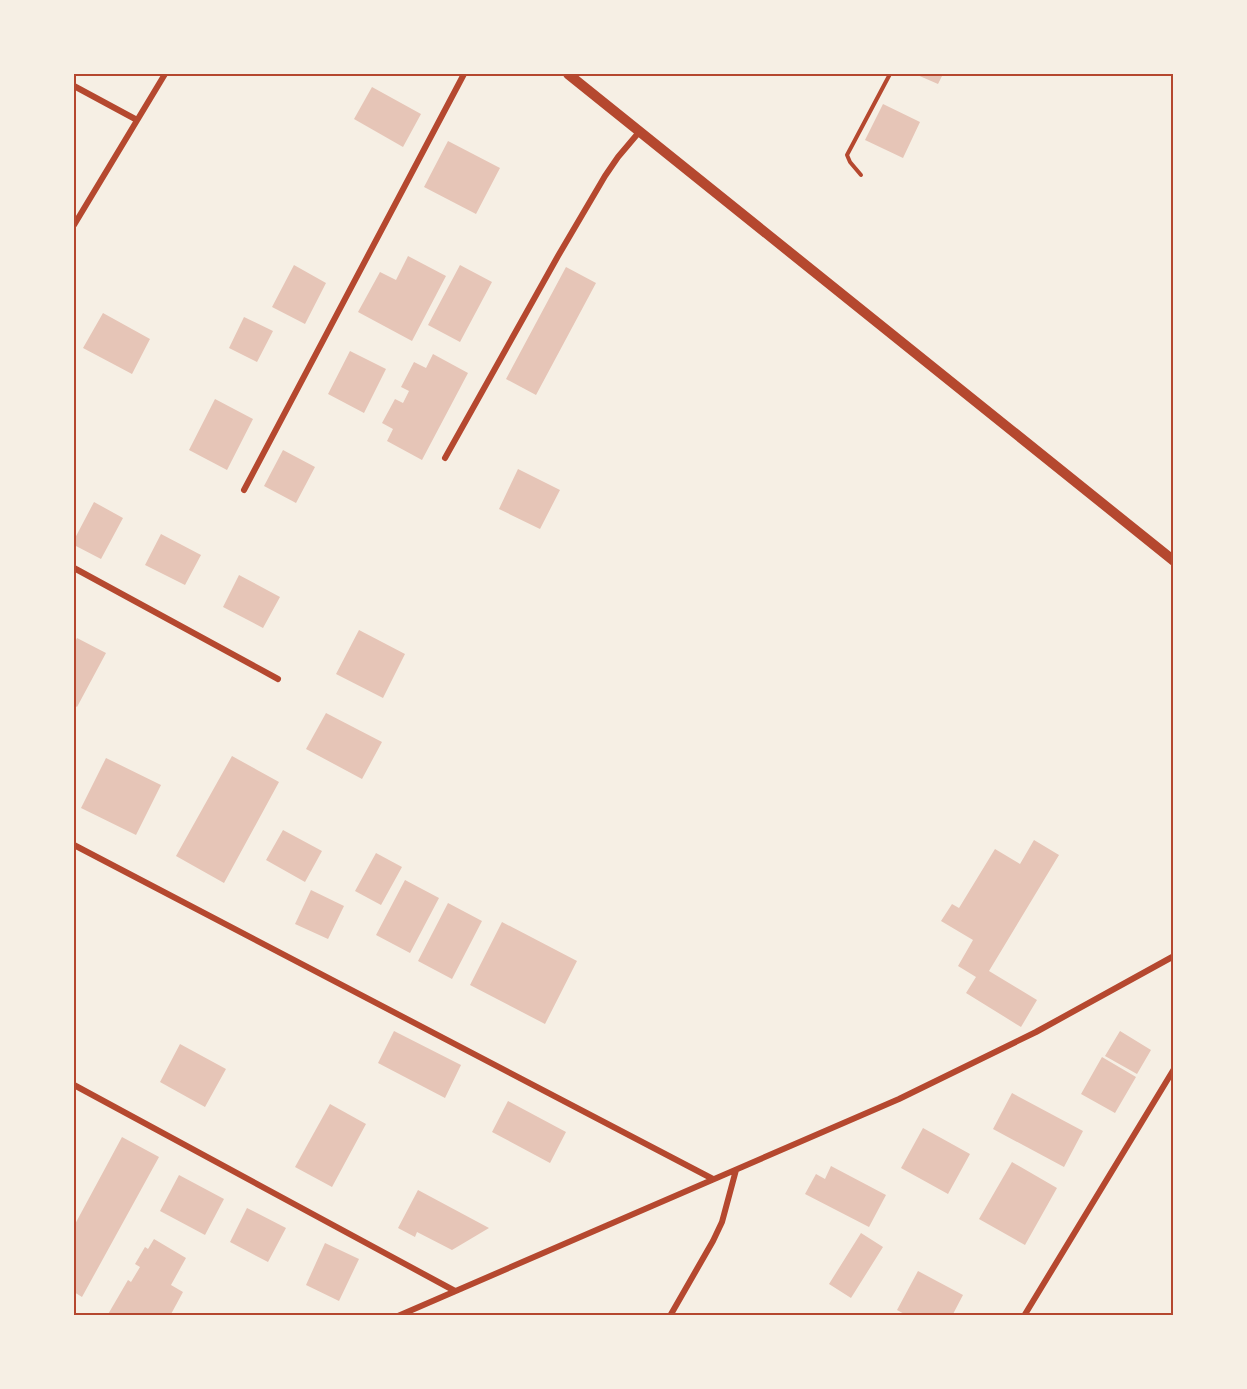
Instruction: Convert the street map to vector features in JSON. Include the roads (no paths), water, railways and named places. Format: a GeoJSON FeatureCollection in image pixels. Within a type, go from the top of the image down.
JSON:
{"type":"FeatureCollection","features":[{"type":"Feature","properties":{"kind":"street"},"geometry":{"type":"LineString","coordinates":[[74,225],[165,74]]}},
{"type":"Feature","properties":{"kind":"street"},"geometry":{"type":"LineString","coordinates":[[244,490],[464,74]]}},
{"type":"Feature","properties":{"kind":"street"},"geometry":{"type":"LineString","coordinates":[[568,74],[1173,561]]}},
{"type":"Feature","properties":{"kind":"street"},"geometry":{"type":"LineString","coordinates":[[74,86],[137,120]]}},
{"type":"Feature","properties":{"kind":"street"},"geometry":{"type":"LineString","coordinates":[[445,458],[605,176],[640,131]]}},
{"type":"Feature","properties":{"kind":"street"},"geometry":{"type":"LineString","coordinates":[[74,568],[278,679]]}},
{"type":"Feature","properties":{"kind":"street"},"geometry":{"type":"LineString","coordinates":[[74,845],[713,1179]]}},
{"type":"Feature","properties":{"kind":"street"},"geometry":{"type":"LineString","coordinates":[[398,1316],[899,1099],[1036,1032],[1173,956]]}},
{"type":"Feature","properties":{"kind":"street"},"geometry":{"type":"LineString","coordinates":[[1024,1316],[1173,1069]]}},
{"type":"Feature","properties":{"kind":"street"},"geometry":{"type":"LineString","coordinates":[[74,1085],[455,1291]]}},
{"type":"Feature","properties":{"kind":"street"},"geometry":{"type":"LineString","coordinates":[[670,1316],[713,1242],[722,1222],[736,1170]]}}]}
